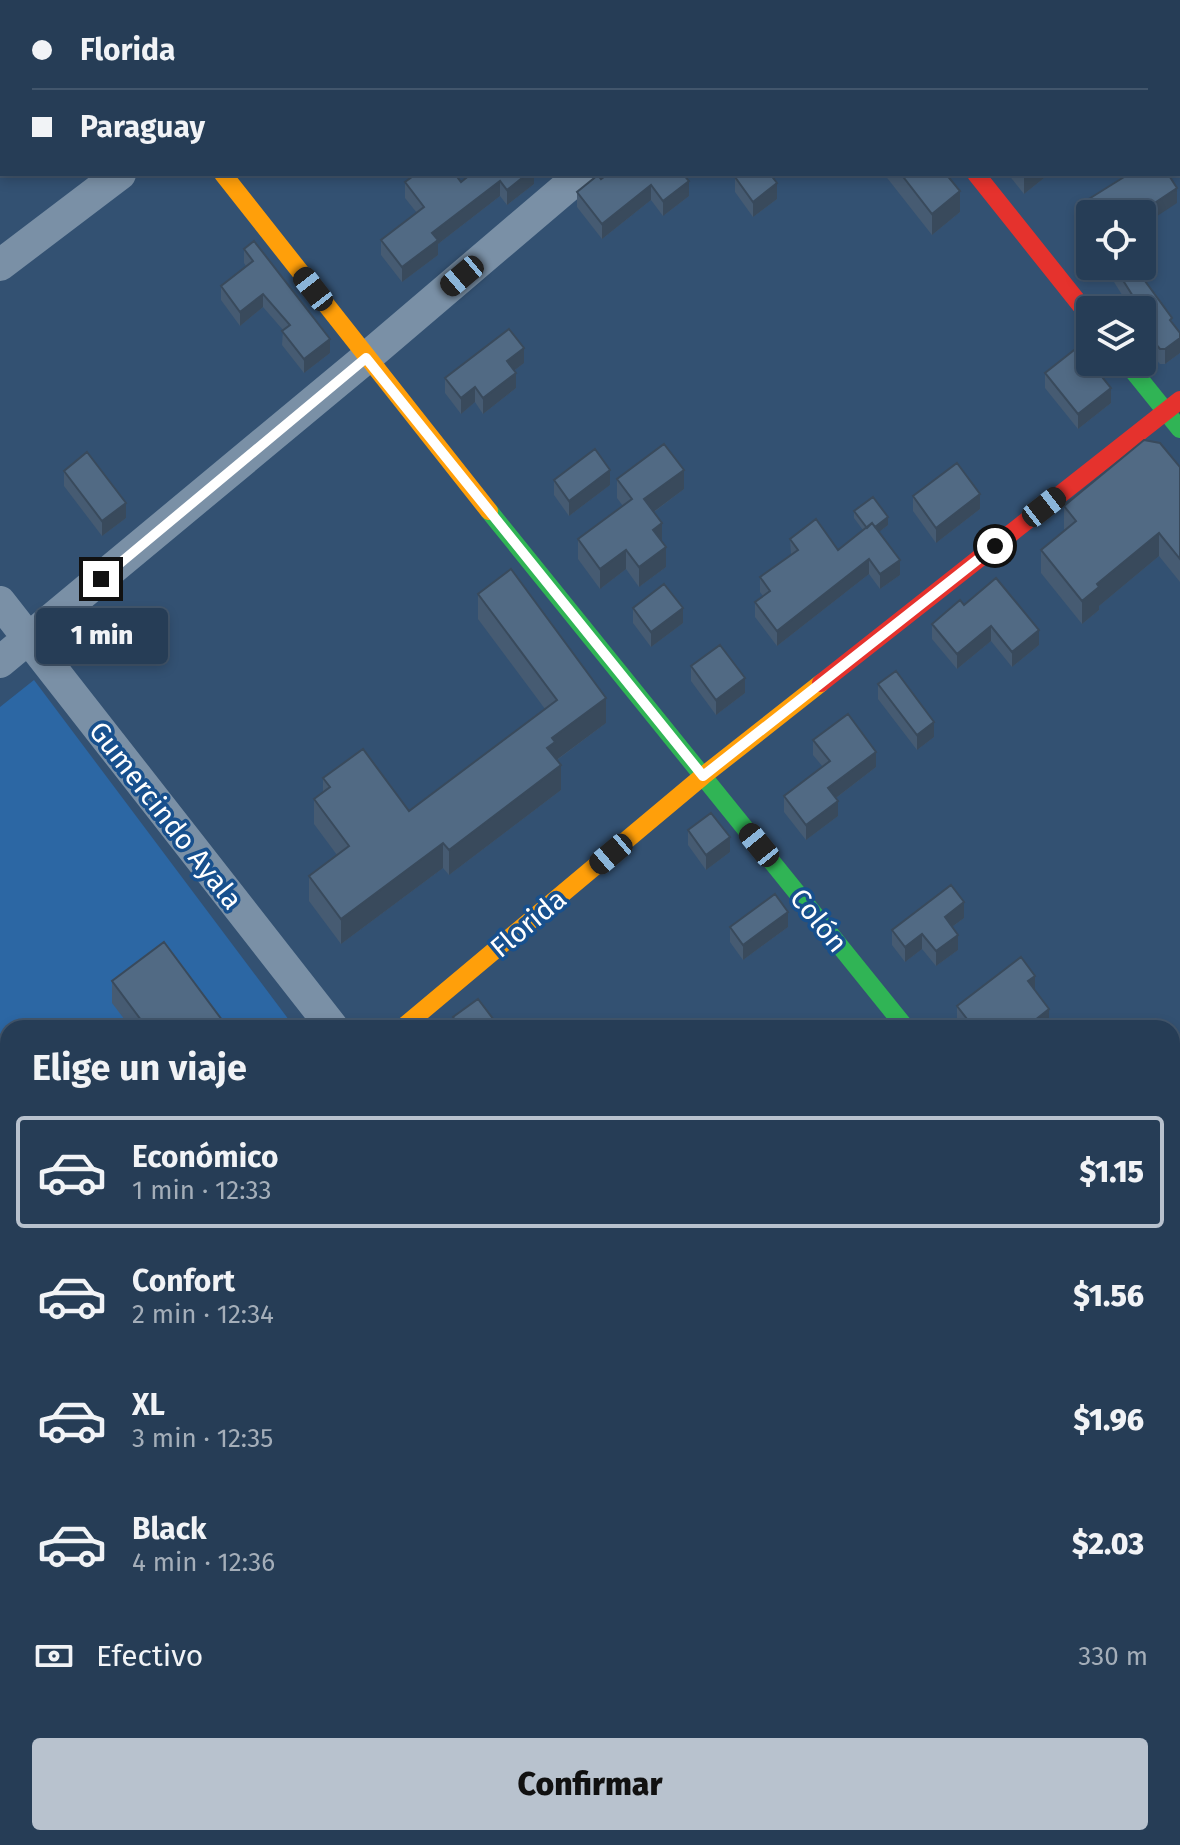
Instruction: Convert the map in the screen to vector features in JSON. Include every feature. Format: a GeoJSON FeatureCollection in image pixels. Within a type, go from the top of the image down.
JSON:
{"type":"FeatureCollection","features":[{"type":"Feature","properties":{"kind":"street"},"geometry":{"type":"LineString","coordinates":[[0,265],[117,176]]}},
{"type":"Feature","properties":{"kind":"street","name":"Colón"},"geometry":{"type":"LineString","coordinates":[[225,176],[366,358],[900,1020]]}},
{"type":"Feature","properties":{"kind":"street"},"geometry":{"type":"LineString","coordinates":[[0,662],[580,176]]}},
{"type":"Feature","properties":{"kind":"street"},"geometry":{"type":"LineString","coordinates":[[978,176],[1076,299]]}},
{"type":"Feature","properties":{"kind":"street"},"geometry":{"type":"LineString","coordinates":[[1141,376],[1173,406],[1180,429]]}},
{"type":"Feature","properties":{"kind":"street","name":"Florida"},"geometry":{"type":"LineString","coordinates":[[412,1020],[703,776],[1173,406]]}},
{"type":"Feature","properties":{"kind":"street","name":"Gumercindo Ayala"},"geometry":{"type":"LineString","coordinates":[[0,602],[327,1020]]}},
{"type":"Feature","properties":{"kind":"shaded area"},"geometry":{"type":"Polygon","coordinates":[[[34,680],[289,1020],[0,1020],[0,707],[34,680]]]}},
{"type":"Feature","properties":{"kind":"building"},"geometry":{"type":"Polygon","coordinates":[[[413,176],[456,176],[461,182],[468,176],[524,176],[507,190],[500,181],[432,233],[438,240],[402,267],[381,240],[424,207],[405,182],[413,176]]]}},
{"type":"Feature","properties":{"kind":"building"},"geometry":{"type":"Polygon","coordinates":[[[597,176],[601,179],[605,176],[685,176],[689,181],[663,201],[651,185],[602,224],[577,192],[597,176]]]}},
{"type":"Feature","properties":{"kind":"building"},"geometry":{"type":"Polygon","coordinates":[[[772,176],[777,183],[753,202],[735,177],[772,176]]]}},
{"type":"Feature","properties":{"kind":"building"},"geometry":{"type":"Polygon","coordinates":[[[903,176],[948,176],[960,191],[932,214],[903,176]]]}},
{"type":"Feature","properties":{"kind":"building"},"geometry":{"type":"Polygon","coordinates":[[[1123,176],[1169,176],[1177,188],[1156,202],[1087,200],[1123,176]]]}},
{"type":"Feature","properties":{"kind":"building"},"geometry":{"type":"Polygon","coordinates":[[[254,241],[330,339],[304,359],[282,331],[290,325],[263,294],[240,312],[221,286],[253,261],[244,249],[254,241]]]}},
{"type":"Feature","properties":{"kind":"building"},"geometry":{"type":"Polygon","coordinates":[[[1123,280],[1144,280],[1156,296],[1133,296],[1123,280]]]}},
{"type":"Feature","properties":{"kind":"building"},"geometry":{"type":"Polygon","coordinates":[[[1156,296],[1180,333],[1180,338],[1165,349],[1156,344],[1156,296]]]}},
{"type":"Feature","properties":{"kind":"building"},"geometry":{"type":"Polygon","coordinates":[[[509,329],[524,348],[507,361],[516,373],[483,398],[475,387],[461,398],[445,378],[509,329]]]}},
{"type":"Feature","properties":{"kind":"building"},"geometry":{"type":"Polygon","coordinates":[[[1076,349],[1076,376],[1101,376],[1111,388],[1078,414],[1045,373],[1076,349]]]}},
{"type":"Feature","properties":{"kind":"building"},"geometry":{"type":"Polygon","coordinates":[[[1144,440],[1160,443],[1180,467],[1180,559],[1159,533],[1097,584],[1099,587],[1082,601],[1041,550],[1076,521],[1064,506],[1144,440]]]}},
{"type":"Feature","properties":{"kind":"building"},"geometry":{"type":"Polygon","coordinates":[[[664,444],[684,470],[644,499],[662,523],[653,530],[666,547],[639,567],[626,550],[600,569],[578,539],[632,499],[617,479],[664,444]]]}},
{"type":"Feature","properties":{"kind":"building"},"geometry":{"type":"Polygon","coordinates":[[[595,449],[610,470],[569,501],[554,480],[595,449]]]}},
{"type":"Feature","properties":{"kind":"building"},"geometry":{"type":"Polygon","coordinates":[[[87,452],[126,503],[102,521],[64,471],[87,452]]]}},
{"type":"Feature","properties":{"kind":"building"},"geometry":{"type":"Polygon","coordinates":[[[957,463],[980,494],[936,528],[913,496],[957,463]]]}},
{"type":"Feature","properties":{"kind":"building"},"geometry":{"type":"Polygon","coordinates":[[[873,497],[888,517],[875,527],[872,523],[867,528],[854,511],[873,497]]]}},
{"type":"Feature","properties":{"kind":"building"},"geometry":{"type":"Polygon","coordinates":[[[816,519],[838,550],[872,523],[900,560],[880,574],[869,559],[777,631],[755,602],[770,591],[760,577],[798,550],[790,539],[816,519]]]}},
{"type":"Feature","properties":{"kind":"building"},"geometry":{"type":"Polygon","coordinates":[[[511,569],[606,698],[552,738],[555,742],[547,748],[561,765],[449,850],[443,843],[341,919],[309,876],[349,846],[314,799],[330,787],[323,778],[363,749],[409,811],[557,700],[478,594],[511,569]]]}},
{"type":"Feature","properties":{"kind":"building"},"geometry":{"type":"Polygon","coordinates":[[[996,578],[1039,630],[1012,652],[991,626],[957,654],[932,624],[960,600],[964,605],[996,578]]]}},
{"type":"Feature","properties":{"kind":"building"},"geometry":{"type":"Polygon","coordinates":[[[664,584],[683,608],[651,632],[633,608],[664,584]]]}},
{"type":"Feature","properties":{"kind":"building"},"geometry":{"type":"Polygon","coordinates":[[[720,645],[745,678],[716,700],[691,666],[720,645]]]}},
{"type":"Feature","properties":{"kind":"building"},"geometry":{"type":"Polygon","coordinates":[[[896,671],[934,722],[917,735],[878,684],[896,671]]]}},
{"type":"Feature","properties":{"kind":"building"},"geometry":{"type":"Polygon","coordinates":[[[848,714],[876,752],[828,788],[838,801],[806,825],[784,796],[830,761],[813,740],[848,714]]]}},
{"type":"Feature","properties":{"kind":"building"},"geometry":{"type":"Polygon","coordinates":[[[711,813],[730,837],[706,855],[688,830],[711,813]]]}},
{"type":"Feature","properties":{"kind":"building"},"geometry":{"type":"Polygon","coordinates":[[[951,885],[964,902],[945,917],[958,935],[936,951],[922,934],[905,947],[892,930],[951,885]]]}},
{"type":"Feature","properties":{"kind":"building"},"geometry":{"type":"Polygon","coordinates":[[[775,894],[788,912],[743,945],[730,927],[775,894]]]}},
{"type":"Feature","properties":{"kind":"building"},"geometry":{"type":"Polygon","coordinates":[[[164,942],[222,1020],[141,1020],[112,981],[164,942]]]}},
{"type":"Feature","properties":{"kind":"building"},"geometry":{"type":"Polygon","coordinates":[[[1021,957],[1035,976],[1028,981],[1049,1009],[1035,1020],[968,1020],[957,1006],[1021,957]]]}},
{"type":"Feature","properties":{"kind":"building"},"geometry":{"type":"Polygon","coordinates":[[[478,999],[494,1020],[455,1020],[453,1017],[478,999]]]}},
{"type":"Feature","properties":{"kind":"traffic: fast"},"geometry":{"type":"LineString","coordinates":[[1137,376],[1180,429]]}},
{"type":"Feature","properties":{"kind":"traffic: fast"},"geometry":{"type":"LineString","coordinates":[[489,511],[900,1020]]}},
{"type":"Feature","properties":{"kind":"traffic: slow"},"geometry":{"type":"LineString","coordinates":[[225,176],[489,511]]}},
{"type":"Feature","properties":{"kind":"traffic: slow"},"geometry":{"type":"LineString","coordinates":[[412,1020],[703,776],[821,683]]}},
{"type":"Feature","properties":{"kind":"traffic: jam"},"geometry":{"type":"LineString","coordinates":[[978,176],[1076,299]]}},
{"type":"Feature","properties":{"kind":"traffic: jam"},"geometry":{"type":"LineString","coordinates":[[821,683],[1180,400]]}},
{"type":"Feature","properties":{"kind":"route"},"geometry":{"type":"LineString","coordinates":[[101,579],[366,358],[703,776],[995,546]]}}]}
